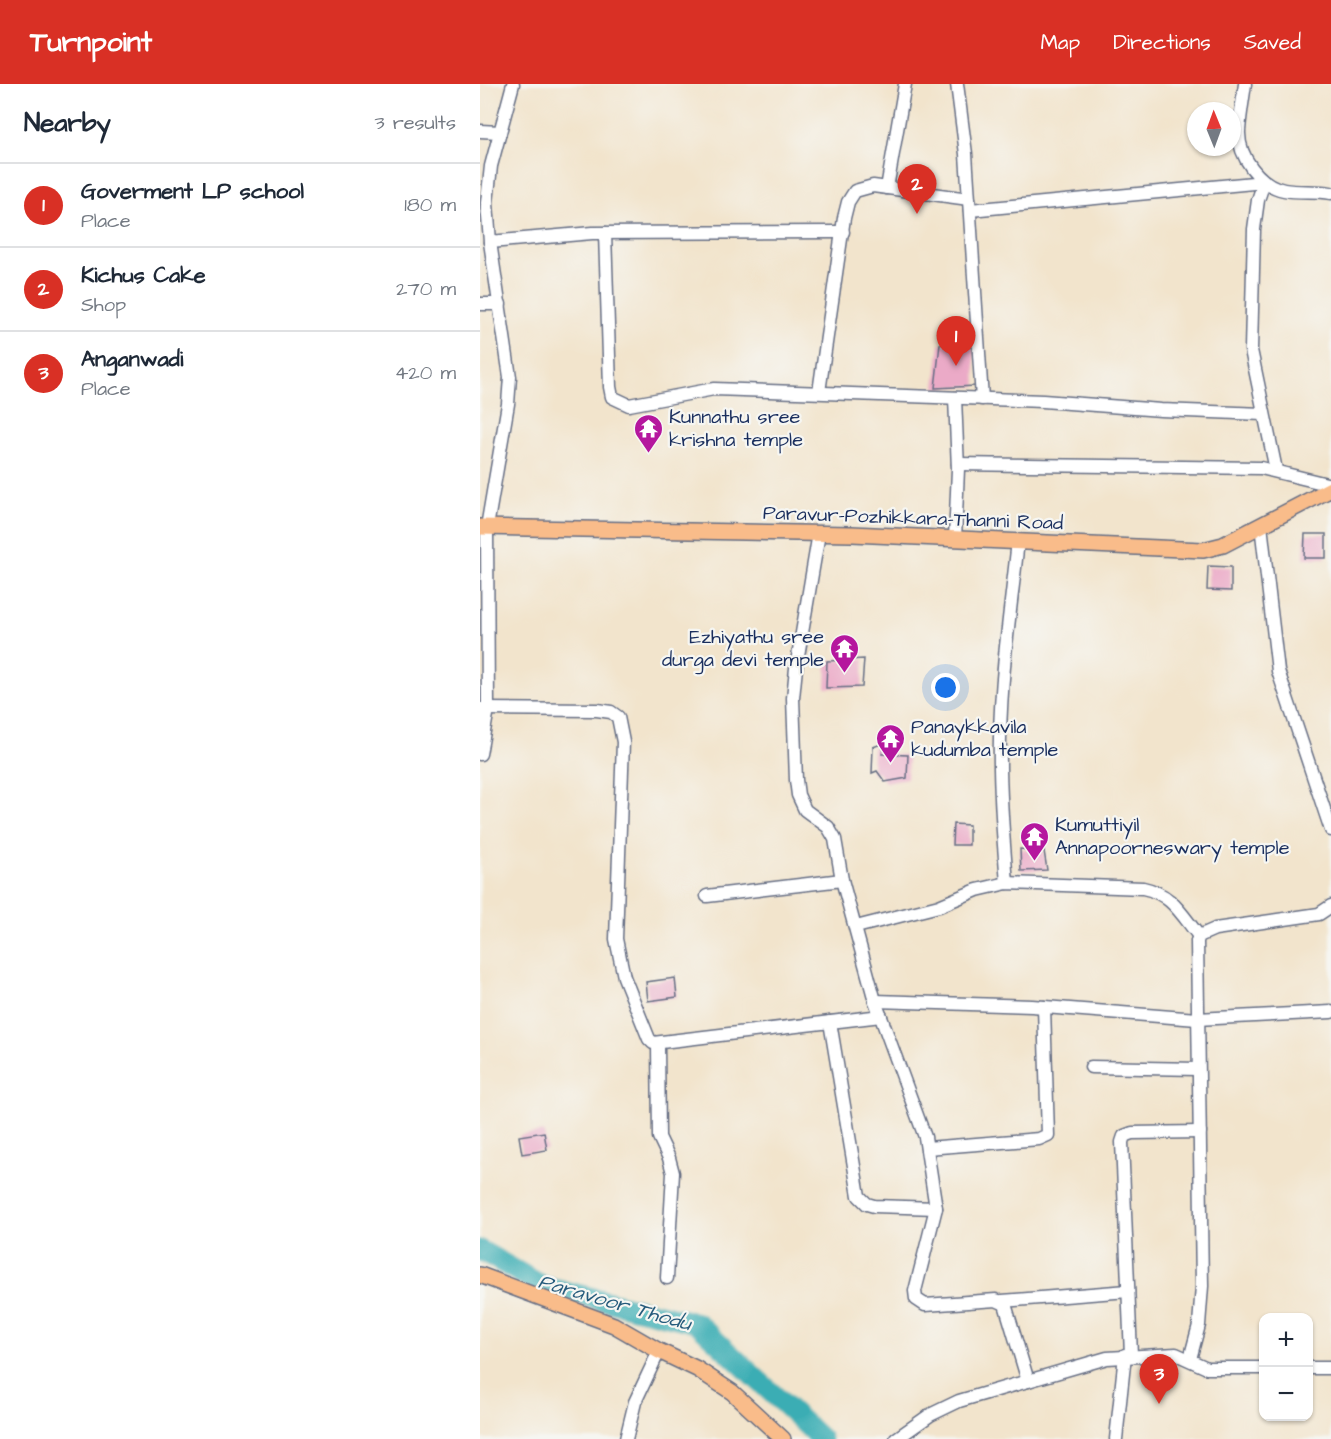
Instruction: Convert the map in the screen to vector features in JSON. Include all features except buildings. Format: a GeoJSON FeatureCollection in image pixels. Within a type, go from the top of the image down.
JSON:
{"type":"FeatureCollection","features":[{"type":"Feature","properties":{"kind":"main road","name":"Paravur-Pozhikkara-Thanni Road"},"geometry":{"type":"LineString","coordinates":[[483,527],[819,533],[1203,550],[1223,545],[1331,487]]}},
{"type":"Feature","properties":{"kind":"main road"},"geometry":{"type":"LineString","coordinates":[[480,1275],[614,1325],[659,1352],[697,1369],[732,1392],[783,1439]]}},
{"type":"Feature","properties":{"kind":"street"},"geometry":{"type":"LineString","coordinates":[[480,754],[484,709],[483,527],[510,386],[490,242],[487,203],[491,166],[513,84]]}},
{"type":"Feature","properties":{"kind":"street"},"geometry":{"type":"LineString","coordinates":[[887,188],[905,84]]}},
{"type":"Feature","properties":{"kind":"street"},"geometry":{"type":"LineString","coordinates":[[957,84],[970,205],[982,399]]}},
{"type":"Feature","properties":{"kind":"street"},"geometry":{"type":"LineString","coordinates":[[1245,84],[1239,133],[1244,153],[1252,169],[1264,182],[1283,190],[1331,193]]}},
{"type":"Feature","properties":{"kind":"street"},"geometry":{"type":"LineString","coordinates":[[480,131],[501,132]]}},
{"type":"Feature","properties":{"kind":"street"},"geometry":{"type":"LineString","coordinates":[[819,392],[843,232],[849,202],[855,191],[864,187],[887,188],[970,205],[1264,182]]}},
{"type":"Feature","properties":{"kind":"street"},"geometry":{"type":"LineString","coordinates":[[1264,182],[1258,200],[1254,229],[1250,315],[1251,350],[1276,470]]}},
{"type":"Feature","properties":{"kind":"street"},"geometry":{"type":"LineString","coordinates":[[490,242],[605,233],[843,232]]}},
{"type":"Feature","properties":{"kind":"street"},"geometry":{"type":"LineString","coordinates":[[605,233],[612,397],[629,405],[714,389],[1043,400],[1161,411],[1263,414]]}},
{"type":"Feature","properties":{"kind":"street"},"geometry":{"type":"LineString","coordinates":[[480,304],[500,304]]}},
{"type":"Feature","properties":{"kind":"street"},"geometry":{"type":"LineString","coordinates":[[955,398],[958,464],[955,539]]}},
{"type":"Feature","properties":{"kind":"street"},"geometry":{"type":"LineString","coordinates":[[958,464],[1261,468],[1276,470],[1331,487]]}},
{"type":"Feature","properties":{"kind":"street"},"geometry":{"type":"LineString","coordinates":[[1261,525],[1278,671],[1327,805],[1331,830]]}},
{"type":"Feature","properties":{"kind":"street"},"geometry":{"type":"LineString","coordinates":[[819,533],[793,698],[796,780],[798,795],[805,810],[834,835],[842,880],[875,1001],[927,1148],[936,1208],[915,1291],[918,1303],[925,1305],[1002,1301],[1128,1291]]}},
{"type":"Feature","properties":{"kind":"street"},"geometry":{"type":"LineString","coordinates":[[1006,883],[1000,790],[1000,736],[1004,662],[1018,542]]}},
{"type":"Feature","properties":{"kind":"street"},"geometry":{"type":"LineString","coordinates":[[484,709],[597,710],[611,712],[618,717],[623,742],[616,939],[619,960],[649,1039],[658,1044],[880,1016]]}},
{"type":"Feature","properties":{"kind":"street"},"geometry":{"type":"LineString","coordinates":[[706,897],[842,880]]}},
{"type":"Feature","properties":{"kind":"street"},"geometry":{"type":"LineString","coordinates":[[856,927],[939,906],[977,890],[1006,883],[1143,888],[1157,891],[1167,896],[1199,936]]}},
{"type":"Feature","properties":{"kind":"street"},"geometry":{"type":"LineString","coordinates":[[1199,936],[1215,929],[1319,914],[1331,906]]}},
{"type":"Feature","properties":{"kind":"street"},"geometry":{"type":"LineString","coordinates":[[1190,1359],[1201,1311],[1200,1132],[1195,950],[1199,936]]}},
{"type":"Feature","properties":{"kind":"street"},"geometry":{"type":"LineString","coordinates":[[875,1001],[1044,1007],[1197,1019],[1331,1012]]}},
{"type":"Feature","properties":{"kind":"street"},"geometry":{"type":"LineString","coordinates":[[927,1148],[1039,1139],[1048,1135],[1044,1007]]}},
{"type":"Feature","properties":{"kind":"street"},"geometry":{"type":"LineString","coordinates":[[830,1022],[859,1196],[867,1204],[874,1206],[936,1208]]}},
{"type":"Feature","properties":{"kind":"street"},"geometry":{"type":"LineString","coordinates":[[658,1044],[659,1137],[673,1173],[667,1278]]}},
{"type":"Feature","properties":{"kind":"street"},"geometry":{"type":"LineString","coordinates":[[1091,1067],[1198,1069]]}},
{"type":"Feature","properties":{"kind":"street"},"geometry":{"type":"LineString","coordinates":[[1116,1439],[1128,1355],[1128,1291],[1122,1148],[1124,1136],[1132,1133],[1200,1132]]}},
{"type":"Feature","properties":{"kind":"street"},"geometry":{"type":"LineString","coordinates":[[1002,1301],[1008,1307],[1028,1381]]}},
{"type":"Feature","properties":{"kind":"street"},"geometry":{"type":"LineString","coordinates":[[626,1439],[634,1402],[659,1352]]}},
{"type":"Feature","properties":{"kind":"street"},"geometry":{"type":"LineString","coordinates":[[896,1439],[930,1415],[959,1401],[1107,1358],[1176,1353],[1207,1368],[1259,1368]]}},
{"type":"Feature","properties":{"kind":"street"},"geometry":{"type":"LineString","coordinates":[[1313,1368],[1331,1368]]}},
{"type":"Feature","properties":{"kind":"waterway","name":"Paravoor Thodu"},"geometry":{"type":"LineString","coordinates":[[480,1250],[543,1286],[697,1323],[821,1439]]}},
{"type":"Feature","properties":{"kind":"place","name":"Kichus Cake"},"geometry":{"type":"Point","coordinates":[917,214]}},
{"type":"Feature","properties":{"kind":"place","name":"Goverment LP school"},"geometry":{"type":"Point","coordinates":[956,366]}},
{"type":"Feature","properties":{"kind":"place","name":"Kunnathu sree krishna temple"},"geometry":{"type":"Point","coordinates":[648,454]}},
{"type":"Feature","properties":{"kind":"place","name":"Ezhiyathu sree durga devi temple"},"geometry":{"type":"Point","coordinates":[845,674]}},
{"type":"Feature","properties":{"kind":"place","name":"Panaykkavila kudumba temple"},"geometry":{"type":"Point","coordinates":[890,764]}},
{"type":"Feature","properties":{"kind":"place","name":"Kumuttiyil Annapoorneswary temple"},"geometry":{"type":"Point","coordinates":[1034,862]}},
{"type":"Feature","properties":{"kind":"place","name":"Anganwadi"},"geometry":{"type":"Point","coordinates":[1159,1404]}}]}
